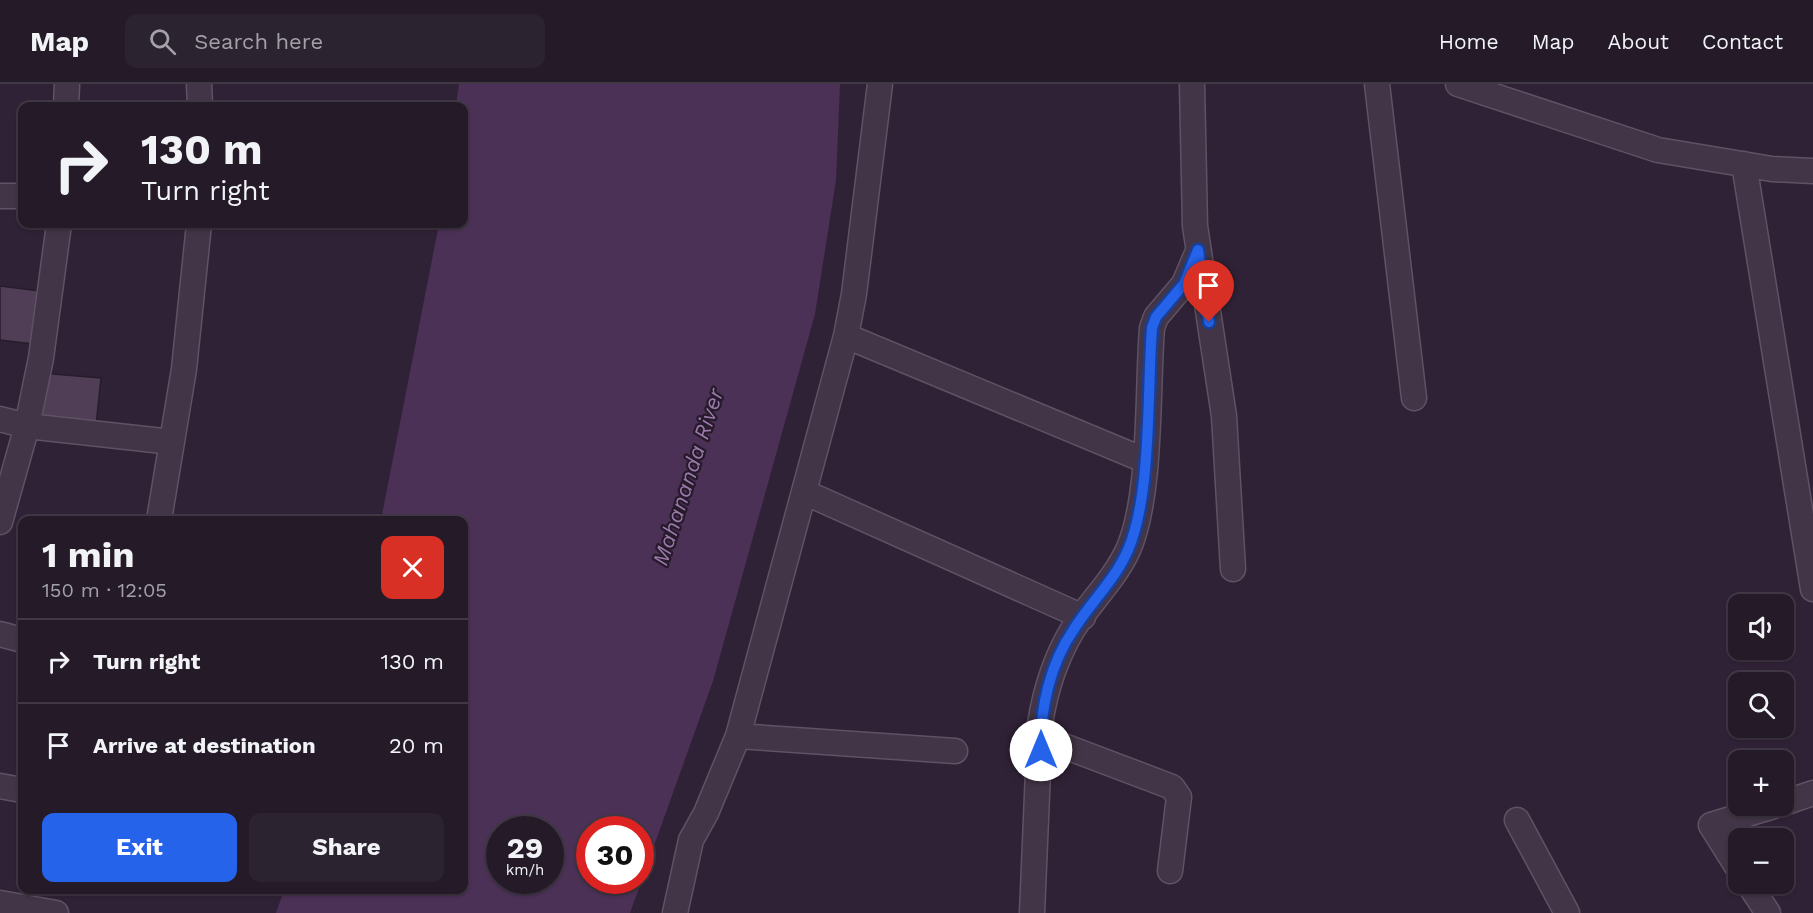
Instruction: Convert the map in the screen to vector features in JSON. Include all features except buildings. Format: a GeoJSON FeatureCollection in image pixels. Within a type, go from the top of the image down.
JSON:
{"type":"FeatureCollection","features":[{"type":"Feature","properties":{"kind":"street"},"geometry":{"type":"LineString","coordinates":[[66,102],[67,84]]}},
{"type":"Feature","properties":{"kind":"street"},"geometry":{"type":"LineString","coordinates":[[200,84],[200,102]]}},
{"type":"Feature","properties":{"kind":"street"},"geometry":{"type":"LineString","coordinates":[[675,913],[691,840],[738,736],[846,336],[854,294],[880,84]]}},
{"type":"Feature","properties":{"kind":"street"},"geometry":{"type":"LineString","coordinates":[[1192,84],[1195,226],[1224,416],[1233,569]]}},
{"type":"Feature","properties":{"kind":"street"},"geometry":{"type":"LineString","coordinates":[[1377,84],[1414,398]]}},
{"type":"Feature","properties":{"kind":"street"},"geometry":{"type":"LineString","coordinates":[[1458,84],[1658,150],[1743,164],[1813,171]]}},
{"type":"Feature","properties":{"kind":"street"},"geometry":{"type":"LineString","coordinates":[[1743,164],[1812,574]]}},
{"type":"Feature","properties":{"kind":"street"},"geometry":{"type":"LineString","coordinates":[[0,196],[18,196]]}},
{"type":"Feature","properties":{"kind":"street"},"geometry":{"type":"LineString","coordinates":[[18,525],[0,522],[27,426],[41,358],[58,228]]}},
{"type":"Feature","properties":{"kind":"street"},"geometry":{"type":"LineString","coordinates":[[160,516],[188,334],[199,228]]}},
{"type":"Feature","properties":{"kind":"street"},"geometry":{"type":"LineString","coordinates":[[1032,913],[1040,736],[1044,702],[1052,674],[1073,630],[1115,574],[1128,549],[1139,508],[1152,328],[1156,317],[1184,284],[1198,250]]}},
{"type":"Feature","properties":{"kind":"street"},"geometry":{"type":"LineString","coordinates":[[846,336],[1144,460]]}},
{"type":"Feature","properties":{"kind":"street"},"geometry":{"type":"LineString","coordinates":[[0,419],[27,426],[172,442]]}},
{"type":"Feature","properties":{"kind":"street"},"geometry":{"type":"LineString","coordinates":[[804,492],[1083,617]]}},
{"type":"Feature","properties":{"kind":"street"},"geometry":{"type":"LineString","coordinates":[[0,634],[18,639]]}},
{"type":"Feature","properties":{"kind":"street"},"geometry":{"type":"LineString","coordinates":[[738,736],[955,751]]}},
{"type":"Feature","properties":{"kind":"street"},"geometry":{"type":"LineString","coordinates":[[1040,736],[1172,787],[1179,797],[1170,871]]}},
{"type":"Feature","properties":{"kind":"street"},"geometry":{"type":"LineString","coordinates":[[0,786],[18,789]]}},
{"type":"Feature","properties":{"kind":"street"},"geometry":{"type":"LineString","coordinates":[[1794,800],[1813,794]]}},
{"type":"Feature","properties":{"kind":"street"},"geometry":{"type":"LineString","coordinates":[[1728,852],[1711,825],[1741,816]]}},
{"type":"Feature","properties":{"kind":"street"},"geometry":{"type":"LineString","coordinates":[[1517,820],[1567,913]]}},
{"type":"Feature","properties":{"kind":"street"},"geometry":{"type":"LineString","coordinates":[[1756,894],[1768,913]]}},
{"type":"Feature","properties":{"kind":"street"},"geometry":{"type":"LineString","coordinates":[[0,903],[46,906]]}},
{"type":"Feature","properties":{"kind":"water","name":"Mahananda River"},"geometry":{"type":"Polygon","coordinates":[[[459,84],[840,84],[836,180],[815,314],[713,681],[654,846],[654,816],[576,816],[576,894],[637,894],[630,913],[276,913],[283,894],[468,894],[468,516],[382,516],[438,228],[468,228],[468,102],[457,102],[459,84]]]}},
{"type":"Feature","properties":{"kind":"route"},"geometry":{"type":"LineString","coordinates":[[1041,750],[1040,724],[1052,674],[1073,630],[1115,574],[1128,549],[1138,517],[1142,491],[1152,328],[1156,317],[1184,284],[1198,250],[1209,322]]}}]}
